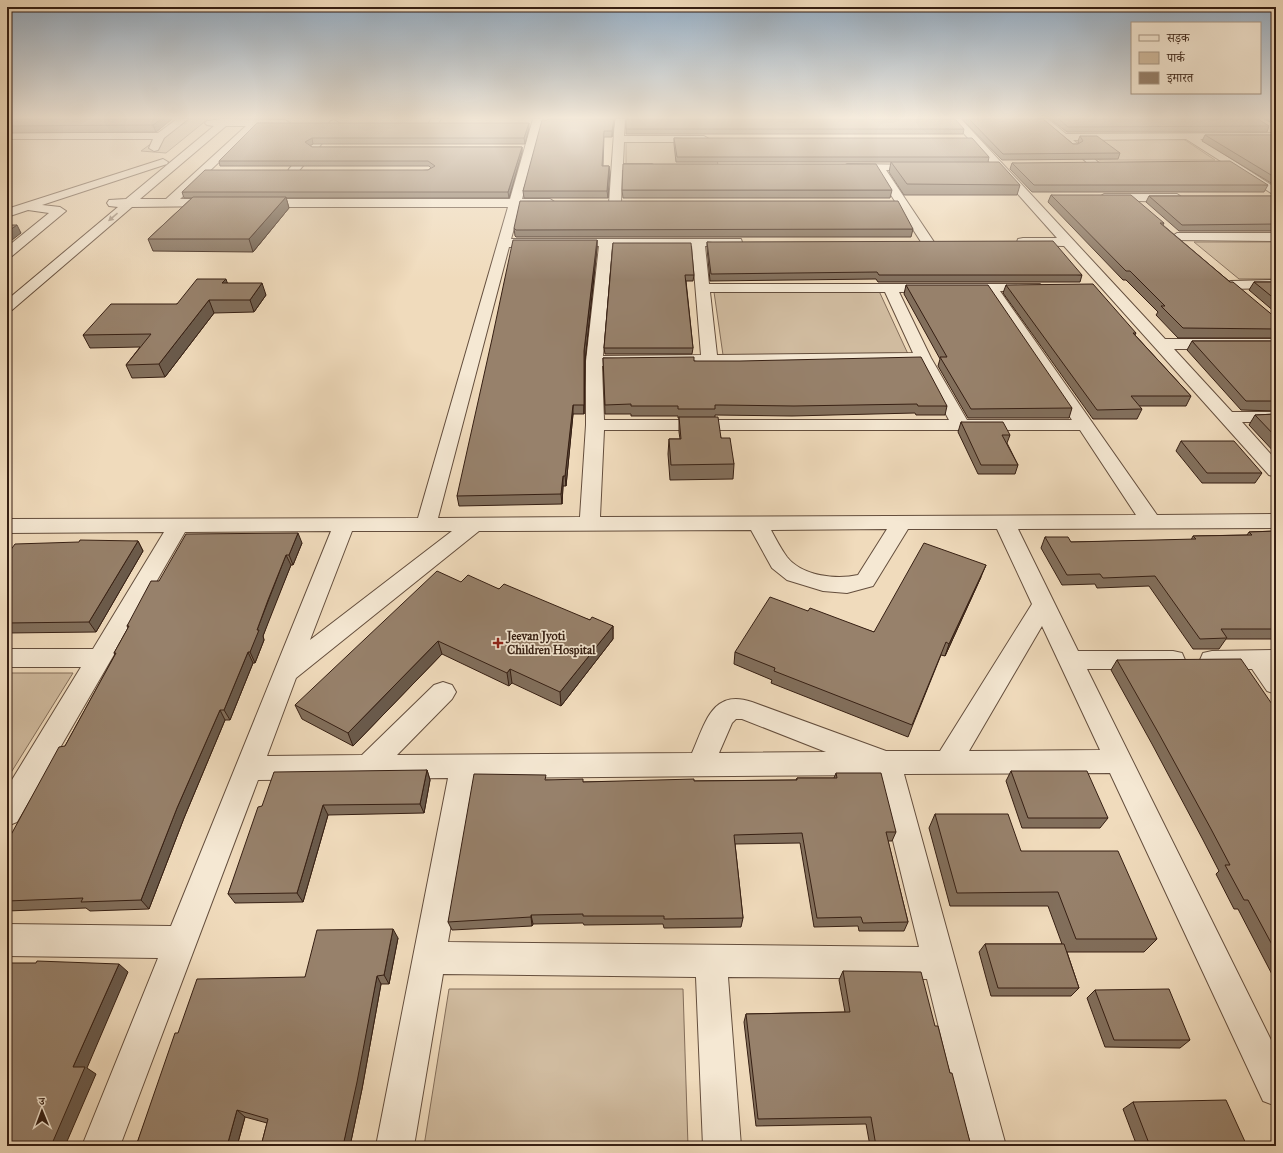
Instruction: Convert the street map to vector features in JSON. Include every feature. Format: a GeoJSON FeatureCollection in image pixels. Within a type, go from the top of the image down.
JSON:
{"type":"FeatureCollection","features":[{"type":"Feature","properties":{"kind":"street"},"geometry":{"type":"LineString","coordinates":[[7,213],[126,173]]}},
{"type":"Feature","properties":{"kind":"street"},"geometry":{"type":"LineString","coordinates":[[7,292],[113,203],[126,199],[152,173]]}},
{"type":"Feature","properties":{"kind":"street"},"geometry":{"type":"LineString","coordinates":[[7,308],[126,199],[157,173]]}},
{"type":"Feature","properties":{"kind":"street"},"geometry":{"type":"LineString","coordinates":[[169,203],[201,173]]}},
{"type":"Feature","properties":{"kind":"street"},"geometry":{"type":"LineString","coordinates":[[426,524],[504,243],[521,173]]}},
{"type":"Feature","properties":{"kind":"street"},"geometry":{"type":"LineString","coordinates":[[600,203],[619,203],[617,173]]}},
{"type":"Feature","properties":{"kind":"street"},"geometry":{"type":"LineString","coordinates":[[882,173],[928,242]]}},
{"type":"Feature","properties":{"kind":"street"},"geometry":{"type":"LineString","coordinates":[[1005,173],[1276,471]]}},
{"type":"Feature","properties":{"kind":"street"},"geometry":{"type":"LineString","coordinates":[[1244,173],[1276,193]]}},
{"type":"Feature","properties":{"kind":"street"},"geometry":{"type":"LineString","coordinates":[[92,185],[126,199],[169,203],[232,203]]}},
{"type":"Feature","properties":{"kind":"street"},"geometry":{"type":"LineString","coordinates":[[412,203],[419,190]]}},
{"type":"Feature","properties":{"kind":"street"},"geometry":{"type":"LineString","coordinates":[[1261,197],[1276,197]]}},
{"type":"Feature","properties":{"kind":"street"},"geometry":{"type":"LineString","coordinates":[[1029,198],[1044,198]]}},
{"type":"Feature","properties":{"kind":"street"},"geometry":{"type":"LineString","coordinates":[[1092,198],[1192,198]]}},
{"type":"Feature","properties":{"kind":"street"},"geometry":{"type":"LineString","coordinates":[[1131,198],[1148,213]]}},
{"type":"Feature","properties":{"kind":"street"},"geometry":{"type":"LineString","coordinates":[[247,203],[561,203]]}},
{"type":"Feature","properties":{"kind":"street"},"geometry":{"type":"LineString","coordinates":[[885,203],[901,203]]}},
{"type":"Feature","properties":{"kind":"street"},"geometry":{"type":"LineString","coordinates":[[7,253],[60,210],[21,208]]}},
{"type":"Feature","properties":{"kind":"street"},"geometry":{"type":"LineString","coordinates":[[1165,228],[1193,252]]}},
{"type":"Feature","properties":{"kind":"street"},"geometry":{"type":"LineString","coordinates":[[1176,237],[1276,237]]}},
{"type":"Feature","properties":{"kind":"street"},"geometry":{"type":"LineString","coordinates":[[590,523],[596,425],[594,361],[606,242]]}},
{"type":"Feature","properties":{"kind":"street"},"geometry":{"type":"LineString","coordinates":[[698,242],[709,360]]}},
{"type":"Feature","properties":{"kind":"street"},"geometry":{"type":"LineString","coordinates":[[504,243],[746,242]]}},
{"type":"Feature","properties":{"kind":"street"},"geometry":{"type":"LineString","coordinates":[[912,242],[943,242]]}},
{"type":"Feature","properties":{"kind":"street"},"geometry":{"type":"LineString","coordinates":[[1014,242],[1068,242]]}},
{"type":"Feature","properties":{"kind":"street"},"geometry":{"type":"LineString","coordinates":[[1220,275],[1248,299]]}},
{"type":"Feature","properties":{"kind":"street"},"geometry":{"type":"LineString","coordinates":[[1231,285],[1276,284]]}},
{"type":"Feature","properties":{"kind":"street"},"geometry":{"type":"LineString","coordinates":[[890,287],[923,358],[960,425]]}},
{"type":"Feature","properties":{"kind":"street"},"geometry":{"type":"LineString","coordinates":[[990,287],[1151,522]]}},
{"type":"Feature","properties":{"kind":"street"},"geometry":{"type":"LineString","coordinates":[[702,288],[1045,287]]}},
{"type":"Feature","properties":{"kind":"street"},"geometry":{"type":"LineString","coordinates":[[1093,287],[1109,287]]}},
{"type":"Feature","properties":{"kind":"street"},"geometry":{"type":"LineString","coordinates":[[1161,344],[1276,344]]}},
{"type":"Feature","properties":{"kind":"street"},"geometry":{"type":"LineString","coordinates":[[594,361],[923,358]]}},
{"type":"Feature","properties":{"kind":"street"},"geometry":{"type":"LineString","coordinates":[[1227,417],[1276,417]]}},
{"type":"Feature","properties":{"kind":"street"},"geometry":{"type":"LineString","coordinates":[[596,425],[1085,425]]}},
{"type":"Feature","properties":{"kind":"street"},"geometry":{"type":"LineString","coordinates":[[7,526],[1276,521]]}},
{"type":"Feature","properties":{"kind":"street"},"geometry":{"type":"LineString","coordinates":[[757,523],[780,563],[796,575],[823,583],[847,586],[865,581],[902,522]]}},
{"type":"Feature","properties":{"kind":"street"},"geometry":{"type":"LineString","coordinates":[[1004,522],[1276,1088]]}},
{"type":"Feature","properties":{"kind":"street"},"geometry":{"type":"LineString","coordinates":[[101,1146],[344,524]]}},
{"type":"Feature","properties":{"kind":"street"},"geometry":{"type":"LineString","coordinates":[[286,673],[474,524]]}},
{"type":"Feature","properties":{"kind":"street"},"geometry":{"type":"LineString","coordinates":[[7,813],[179,525]]}},
{"type":"Feature","properties":{"kind":"street"},"geometry":{"type":"LineString","coordinates":[[947,763],[1043,605]]}},
{"type":"Feature","properties":{"kind":"street"},"geometry":{"type":"LineString","coordinates":[[7,658],[100,658]]}},
{"type":"Feature","properties":{"kind":"street"},"geometry":{"type":"LineString","coordinates":[[1070,660],[1267,659],[1276,684]]}},
{"type":"Feature","properties":{"kind":"street"},"geometry":{"type":"LineString","coordinates":[[368,768],[443,692]]}},
{"type":"Feature","properties":{"kind":"street"},"geometry":{"type":"LineString","coordinates":[[700,765],[722,716],[730,709],[743,709],[888,764]]}},
{"type":"Feature","properties":{"kind":"street"},"geometry":{"type":"LineString","coordinates":[[249,768],[1119,762]]}},
{"type":"Feature","properties":{"kind":"street"},"geometry":{"type":"LineString","coordinates":[[888,764],[987,1146]]}},
{"type":"Feature","properties":{"kind":"street"},"geometry":{"type":"LineString","coordinates":[[395,1146],[464,766]]}},
{"type":"Feature","properties":{"kind":"street"},"geometry":{"type":"LineString","coordinates":[[7,940],[181,942]]}},
{"type":"Feature","properties":{"kind":"street"},"geometry":{"type":"LineString","coordinates":[[429,958],[939,963]]}},
{"type":"Feature","properties":{"kind":"street"},"geometry":{"type":"LineString","coordinates":[[711,961],[722,1146]]}},
{"type":"Feature","properties":{"kind":"green space"},"geometry":{"type":"Polygon","coordinates":[[[1194,242],[1276,242],[1276,279],[1239,279],[1194,242]]]}},
{"type":"Feature","properties":{"kind":"green space"},"geometry":{"type":"Polygon","coordinates":[[[879,291],[908,354],[723,355],[714,292],[879,291]]]}},
{"type":"Feature","properties":{"kind":"green space"},"geometry":{"type":"Polygon","coordinates":[[[7,673],[73,673],[7,779],[7,673]]]}},
{"type":"Feature","properties":{"kind":"green space"},"geometry":{"type":"Polygon","coordinates":[[[449,989],[683,989],[688,1146],[424,1146],[449,989]]]}},
{"type":"Feature","properties":{"kind":"building"},"geometry":{"type":"Polygon","coordinates":[[[202,173],[514,173],[508,192],[182,192],[202,173]]]}},
{"type":"Feature","properties":{"kind":"building"},"geometry":{"type":"Polygon","coordinates":[[[528,173],[608,173],[607,191],[523,191],[528,173]]]}},
{"type":"Feature","properties":{"kind":"building"},"geometry":{"type":"Polygon","coordinates":[[[623,173],[881,173],[892,190],[622,190],[623,173]]]}},
{"type":"Feature","properties":{"kind":"building"},"geometry":{"type":"Polygon","coordinates":[[[899,173],[1009,173],[1020,185],[907,184],[899,173]]]}},
{"type":"Feature","properties":{"kind":"building"},"geometry":{"type":"Polygon","coordinates":[[[1022,173],[1249,173],[1268,185],[1034,185],[1022,173]]]}},
{"type":"Feature","properties":{"kind":"building"},"geometry":{"type":"Polygon","coordinates":[[[1267,173],[1276,173],[1276,178],[1267,173]]]}},
{"type":"Feature","properties":{"kind":"building"},"geometry":{"type":"Polygon","coordinates":[[[1051,195],[1131,195],[1164,223],[1160,223],[1230,282],[1233,282],[1276,318],[1276,329],[1183,328],[1161,306],[1165,306],[1130,271],[1126,271],[1051,195]]]}},
{"type":"Feature","properties":{"kind":"building"},"geometry":{"type":"Polygon","coordinates":[[[1149,196],[1276,196],[1276,224],[1182,225],[1149,196]]]}},
{"type":"Feature","properties":{"kind":"building"},"geometry":{"type":"Polygon","coordinates":[[[193,197],[286,197],[249,239],[148,239],[193,197]]]}},
{"type":"Feature","properties":{"kind":"building"},"geometry":{"type":"Polygon","coordinates":[[[520,201],[898,201],[913,229],[516,230],[514,228],[520,201]]]}},
{"type":"Feature","properties":{"kind":"building"},"geometry":{"type":"Polygon","coordinates":[[[7,225],[17,225],[7,232],[7,225]]]}},
{"type":"Feature","properties":{"kind":"building"},"geometry":{"type":"Polygon","coordinates":[[[513,240],[597,240],[584,351],[584,405],[573,405],[565,476],[563,476],[561,494],[457,496],[492,339],[513,240]]]}},
{"type":"Feature","properties":{"kind":"building"},"geometry":{"type":"Polygon","coordinates":[[[1053,241],[1082,275],[879,275],[877,272],[711,274],[707,242],[1053,241]]]}},
{"type":"Feature","properties":{"kind":"building"},"geometry":{"type":"Polygon","coordinates":[[[613,243],[691,243],[694,275],[685,275],[693,348],[604,348],[613,243]]]}},
{"type":"Feature","properties":{"kind":"building"},"geometry":{"type":"Polygon","coordinates":[[[197,279],[226,279],[222,283],[262,283],[250,300],[209,300],[159,364],[126,365],[151,334],[83,335],[111,304],[177,304],[197,279]]]}},
{"type":"Feature","properties":{"kind":"building"},"geometry":{"type":"Polygon","coordinates":[[[1254,282],[1276,282],[1276,300],[1254,282]]]}},
{"type":"Feature","properties":{"kind":"building"},"geometry":{"type":"Polygon","coordinates":[[[1093,284],[1136,333],[1133,333],[1191,396],[1131,396],[1142,409],[1097,410],[1006,285],[1093,284]]]}},
{"type":"Feature","properties":{"kind":"building"},"geometry":{"type":"Polygon","coordinates":[[[906,285],[988,285],[1072,408],[971,409],[940,357],[947,357],[906,285]]]}},
{"type":"Feature","properties":{"kind":"building"},"geometry":{"type":"Polygon","coordinates":[[[1192,341],[1276,341],[1276,401],[1246,401],[1192,341]]]}},
{"type":"Feature","properties":{"kind":"building"},"geometry":{"type":"Polygon","coordinates":[[[694,357],[694,361],[740,361],[921,357],[947,406],[918,406],[917,404],[794,406],[715,405],[715,409],[678,409],[678,406],[631,406],[631,404],[605,405],[603,358],[694,357]]]}},
{"type":"Feature","properties":{"kind":"building"},"geometry":{"type":"Polygon","coordinates":[[[1276,414],[1276,437],[1255,415],[1276,414]]]}},
{"type":"Feature","properties":{"kind":"building"},"geometry":{"type":"Polygon","coordinates":[[[679,417],[718,417],[721,438],[730,438],[734,464],[671,465],[669,439],[681,439],[679,417]]]}},
{"type":"Feature","properties":{"kind":"building"},"geometry":{"type":"Polygon","coordinates":[[[961,422],[1003,422],[1010,435],[1002,435],[1018,465],[981,465],[961,422]]]}},
{"type":"Feature","properties":{"kind":"building"},"geometry":{"type":"Polygon","coordinates":[[[1181,441],[1234,441],[1262,473],[1207,473],[1181,441]]]}},
{"type":"Feature","properties":{"kind":"building"},"geometry":{"type":"Polygon","coordinates":[[[1276,531],[1276,629],[1221,629],[1227,638],[1200,639],[1155,576],[1103,578],[1100,574],[1067,575],[1045,537],[1068,537],[1071,542],[1196,539],[1193,536],[1252,535],[1249,532],[1276,531]]]}},
{"type":"Feature","properties":{"kind":"building"},"geometry":{"type":"Polygon","coordinates":[[[298,533],[289,555],[286,555],[268,600],[257,630],[259,630],[250,652],[248,652],[224,710],[220,710],[177,808],[141,900],[81,902],[83,898],[7,901],[7,842],[59,747],[65,746],[116,653],[114,653],[151,581],[159,581],[186,534],[298,533]]]}},
{"type":"Feature","properties":{"kind":"building"},"geometry":{"type":"Polygon","coordinates":[[[80,540],[138,541],[89,622],[7,623],[7,555],[15,544],[79,542],[80,540]]]}},
{"type":"Feature","properties":{"kind":"building"},"geometry":{"type":"Polygon","coordinates":[[[924,543],[986,565],[949,644],[946,642],[912,725],[774,671],[775,668],[735,652],[770,597],[808,611],[810,608],[874,632],[924,543]]]}},
{"type":"Feature","properties":{"kind":"building"},"geometry":{"type":"Polygon","coordinates":[[[437,571],[461,582],[468,575],[499,589],[504,584],[590,620],[592,617],[613,626],[560,692],[510,669],[507,673],[438,641],[348,733],[295,705],[437,571]]]}},
{"type":"Feature","properties":{"kind":"building"},"geometry":{"type":"Polygon","coordinates":[[[1241,659],[1274,707],[1276,707],[1276,952],[1248,900],[1244,900],[1225,865],[1230,865],[1211,829],[1117,660],[1241,659]]]}},
{"type":"Feature","properties":{"kind":"building"},"geometry":{"type":"Polygon","coordinates":[[[427,770],[420,804],[323,805],[297,893],[228,894],[258,807],[262,806],[274,772],[427,770]]]}},
{"type":"Feature","properties":{"kind":"building"},"geometry":{"type":"Polygon","coordinates":[[[1011,771],[1087,771],[1108,818],[1028,818],[1011,771]]]}},
{"type":"Feature","properties":{"kind":"building"},"geometry":{"type":"Polygon","coordinates":[[[836,773],[881,773],[896,832],[886,832],[908,922],[863,923],[861,917],[817,918],[802,833],[734,835],[743,918],[664,919],[664,916],[583,916],[583,914],[531,915],[531,917],[448,922],[474,774],[546,775],[545,780],[583,779],[583,782],[694,779],[694,781],[797,780],[797,778],[837,778],[836,773]]]}},
{"type":"Feature","properties":{"kind":"building"},"geometry":{"type":"Polygon","coordinates":[[[935,814],[1008,814],[1021,851],[1118,851],[1157,939],[1076,939],[1058,892],[957,893],[935,814]]]}},
{"type":"Feature","properties":{"kind":"building"},"geometry":{"type":"Polygon","coordinates":[[[393,929],[384,975],[377,976],[343,1146],[261,1146],[268,1119],[237,1110],[227,1146],[136,1146],[175,1033],[178,1033],[197,979],[305,977],[317,930],[393,929]]]}},
{"type":"Feature","properties":{"kind":"building"},"geometry":{"type":"Polygon","coordinates":[[[985,944],[1064,944],[1079,988],[998,988],[985,944]]]}},
{"type":"Feature","properties":{"kind":"building"},"geometry":{"type":"Polygon","coordinates":[[[37,961],[119,964],[73,1067],[85,1067],[51,1146],[7,1146],[7,963],[36,963],[37,961]]]}},
{"type":"Feature","properties":{"kind":"building"},"geometry":{"type":"Polygon","coordinates":[[[843,971],[921,972],[935,1026],[938,1026],[950,1073],[952,1073],[971,1146],[876,1146],[871,1117],[758,1119],[746,1014],[850,1012],[843,971]]]}},
{"type":"Feature","properties":{"kind":"building"},"geometry":{"type":"Polygon","coordinates":[[[1169,989],[1190,1040],[1114,1040],[1095,990],[1169,989]]]}},
{"type":"Feature","properties":{"kind":"building"},"geometry":{"type":"Polygon","coordinates":[[[1226,1100],[1247,1146],[1150,1146],[1133,1102],[1226,1100]]]}},
{"type":"Feature","properties":{"kind":"place","name":"Jeevan Jyoti Children Hospital"},"geometry":{"type":"Point","coordinates":[498,643]}}]}
